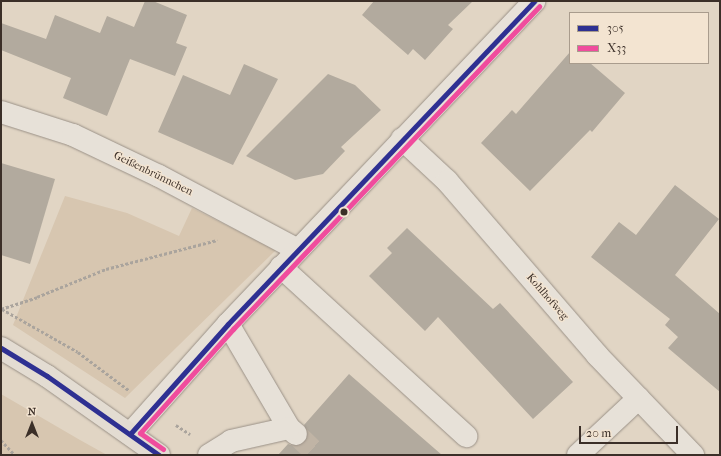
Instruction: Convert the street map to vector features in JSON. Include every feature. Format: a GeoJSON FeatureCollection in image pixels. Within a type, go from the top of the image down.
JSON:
{"type":"FeatureCollection","features":[{"type":"Feature","properties":{"kind":"main road"},"geometry":{"type":"LineString","coordinates":[[1,348],[48,376],[159,455]]}},
{"type":"Feature","properties":{"kind":"street"},"geometry":{"type":"LineString","coordinates":[[130,434],[281,267],[534,1]]}},
{"type":"Feature","properties":{"kind":"street","name":"Geißenbrünnchen"},"geometry":{"type":"LineString","coordinates":[[1,112],[73,135],[261,229],[298,250]]}},
{"type":"Feature","properties":{"kind":"street","name":"Kohlhofweg"},"geometry":{"type":"LineString","coordinates":[[402,139],[447,181],[597,355],[693,455]]}},
{"type":"Feature","properties":{"kind":"street"},"geometry":{"type":"LineString","coordinates":[[281,267],[466,436]]}},
{"type":"Feature","properties":{"kind":"street"},"geometry":{"type":"LineString","coordinates":[[211,453],[231,441],[292,431],[228,324]]}},
{"type":"Feature","properties":{"kind":"street"},"geometry":{"type":"LineString","coordinates":[[578,455],[639,398]]}},
{"type":"Feature","properties":{"kind":"path"},"geometry":{"type":"LineString","coordinates":[[1,308],[37,297],[106,269],[261,229]]}},
{"type":"Feature","properties":{"kind":"path"},"geometry":{"type":"LineString","coordinates":[[1,308],[78,352],[211,453]]}},
{"type":"Feature","properties":{"kind":"path"},"geometry":{"type":"LineString","coordinates":[[1,440],[15,455]]}},
{"type":"Feature","properties":{"kind":"shaded area"},"geometry":{"type":"Polygon","coordinates":[[[65,196],[127,213],[179,236],[192,208],[276,250],[125,398],[13,325],[65,196]]]}},
{"type":"Feature","properties":{"kind":"shaded area"},"geometry":{"type":"Polygon","coordinates":[[[1,394],[80,440],[107,455],[1,455],[1,394]]]}},
{"type":"Feature","properties":{"kind":"building"},"geometry":{"type":"Polygon","coordinates":[[[145,1],[153,1],[187,15],[176,43],[187,47],[175,76],[130,59],[107,116],[63,98],[71,78],[1,50],[1,23],[46,39],[55,15],[100,33],[107,16],[134,27],[145,1]]]}},
{"type":"Feature","properties":{"kind":"building"},"geometry":{"type":"Polygon","coordinates":[[[374,1],[473,1],[448,25],[453,29],[425,60],[413,49],[408,55],[362,15],[374,1]]]}},
{"type":"Feature","properties":{"kind":"building"},"geometry":{"type":"Polygon","coordinates":[[[569,53],[569,64],[591,64],[625,93],[592,132],[590,130],[530,191],[481,143],[512,110],[516,114],[569,53]]]}},
{"type":"Feature","properties":{"kind":"building"},"geometry":{"type":"Polygon","coordinates":[[[244,64],[278,79],[233,165],[158,132],[183,75],[230,95],[244,64]]]}},
{"type":"Feature","properties":{"kind":"building"},"geometry":{"type":"Polygon","coordinates":[[[328,74],[355,85],[381,110],[341,147],[345,151],[323,174],[295,180],[246,156],[328,74]]]}},
{"type":"Feature","properties":{"kind":"building"},"geometry":{"type":"Polygon","coordinates":[[[1,163],[55,179],[30,264],[1,255],[1,163]]]}},
{"type":"Feature","properties":{"kind":"building"},"geometry":{"type":"Polygon","coordinates":[[[675,185],[719,219],[675,275],[720,314],[720,392],[668,348],[678,337],[665,325],[670,319],[591,257],[619,222],[636,235],[675,185]]]}},
{"type":"Feature","properties":{"kind":"building"},"geometry":{"type":"Polygon","coordinates":[[[407,228],[493,309],[500,303],[573,382],[533,419],[438,317],[425,331],[369,276],[392,253],[387,248],[407,228]]]}},
{"type":"Feature","properties":{"kind":"building"},"geometry":{"type":"Polygon","coordinates":[[[349,374],[442,455],[278,455],[288,444],[294,446],[305,442],[308,436],[304,425],[349,374]]]}},
{"type":"Feature","properties":{"kind":"tunnel"},"geometry":{"type":"LineString","coordinates":[[296,434],[318,455]]}},
{"type":"Feature","properties":{"kind":"transit line","name":"305"},"geometry":{"type":"LineString","coordinates":[[130,434],[228,324],[534,1]]}},
{"type":"Feature","properties":{"kind":"transit line","name":"X33"},"geometry":{"type":"LineString","coordinates":[[163,449],[140,433],[233,329],[539,6]]}},
{"type":"Feature","properties":{"kind":"transit line","name":"305"},"geometry":{"type":"LineString","coordinates":[[1,348],[47,376],[159,455]]}}]}
